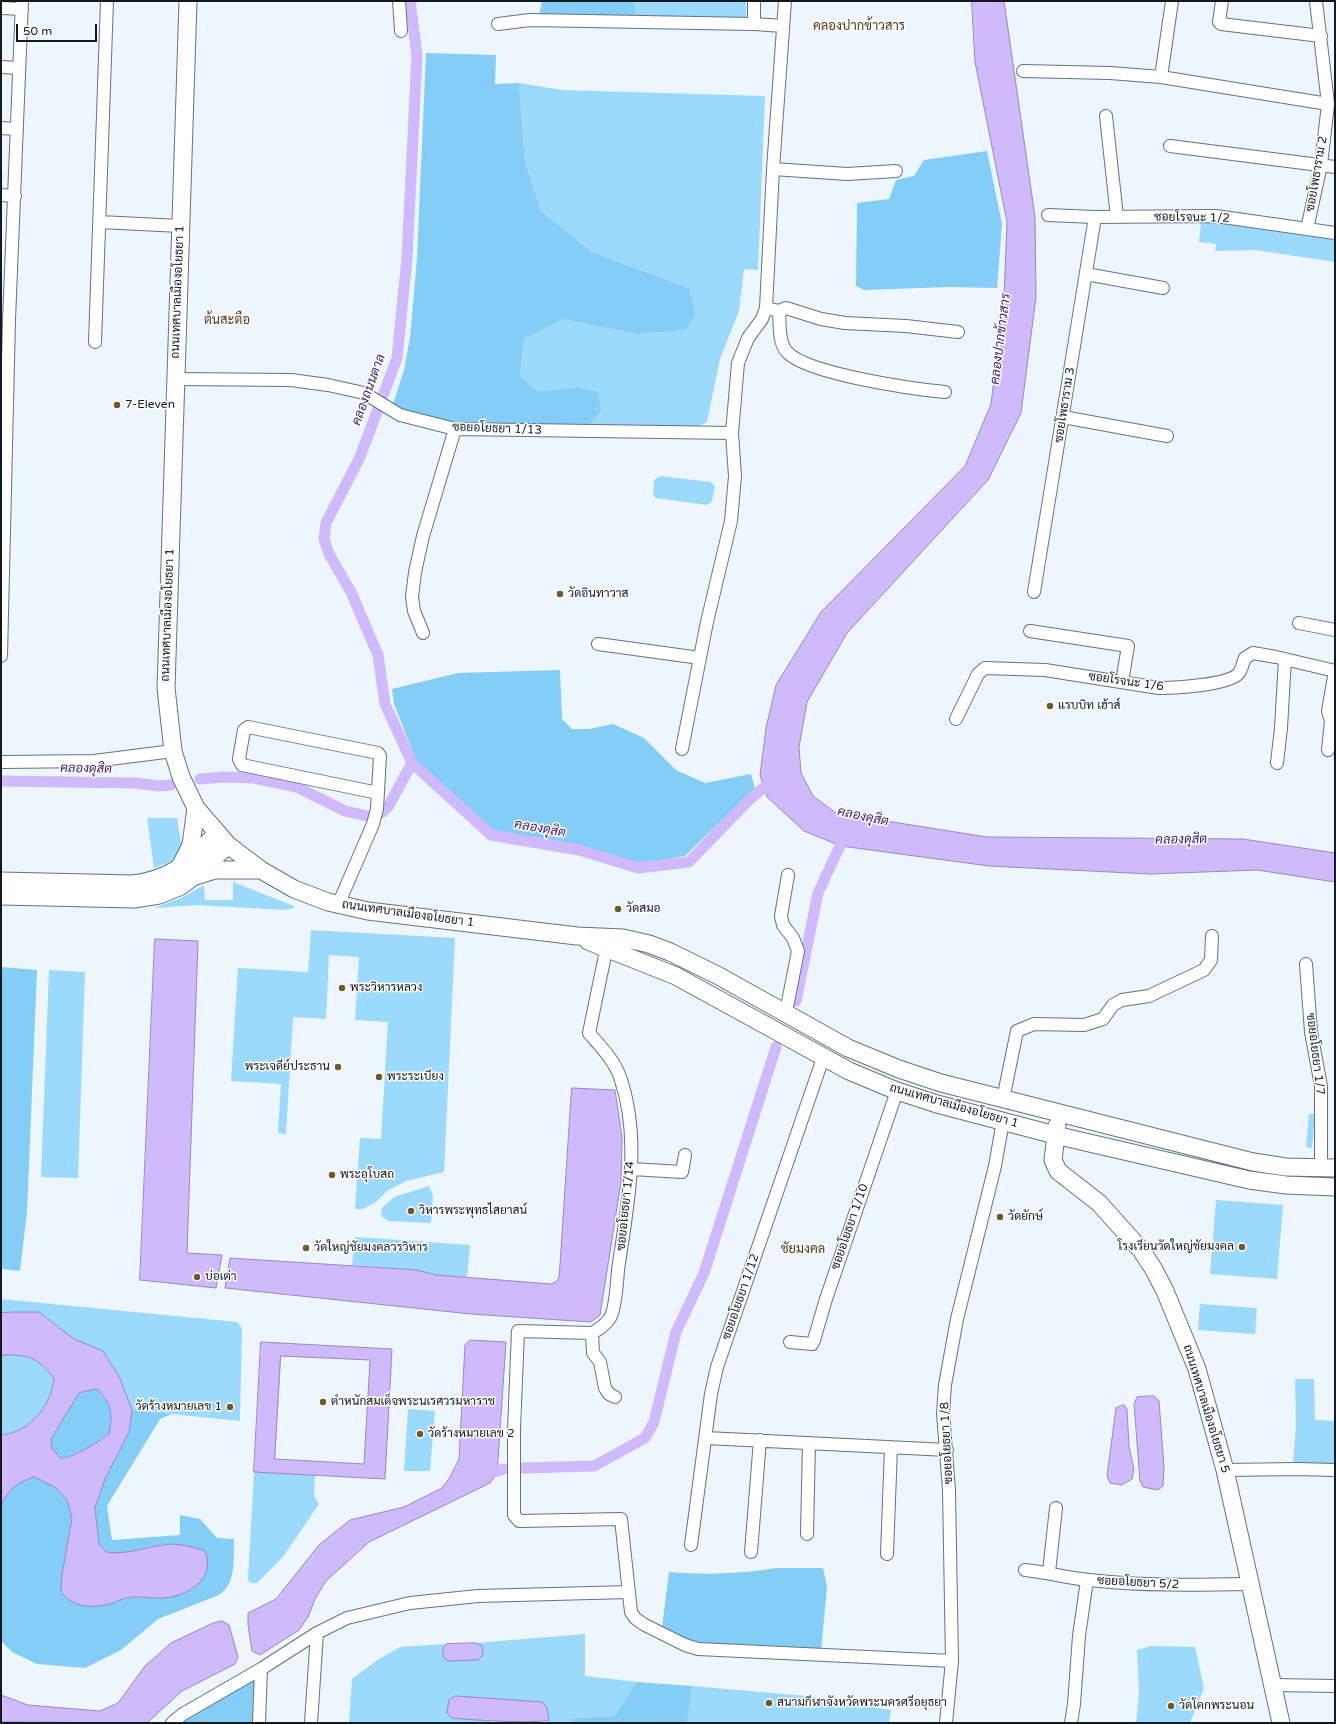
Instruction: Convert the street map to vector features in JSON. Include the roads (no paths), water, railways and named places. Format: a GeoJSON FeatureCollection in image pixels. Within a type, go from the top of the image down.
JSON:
{"type":"FeatureCollection","features":[{"type":"Feature","properties":{"kind":"main road","name":"ถนนเทศบาลเมืองอโยธยา 1"},"geometry":{"type":"LineString","coordinates":[[188,1],[166,666],[167,713],[173,751],[181,777],[196,808],[223,840],[260,870],[294,889],[338,905],[368,911],[577,936],[608,943],[676,976],[823,1058],[849,1071],[897,1091],[1055,1135],[1249,1180],[1286,1185],[1335,1187]]}},
{"type":"Feature","properties":{"kind":"main road"},"geometry":{"type":"LineString","coordinates":[[1,896],[134,899],[159,896],[179,887],[186,872],[196,808]]}},
{"type":"Feature","properties":{"kind":"main road"},"geometry":{"type":"LineString","coordinates":[[186,872],[223,840]]}},
{"type":"Feature","properties":{"kind":"main road"},"geometry":{"type":"LineString","coordinates":[[1,881],[133,884],[153,882],[186,872],[215,870],[260,870]]}},
{"type":"Feature","properties":{"kind":"main road","name":"ถนนเทศบาลเมืองอโยธยา 1"},"geometry":{"type":"LineString","coordinates":[[608,943],[636,940],[670,952],[786,1012],[848,1048],[899,1069],[941,1083],[1253,1162],[1286,1167],[1328,1168]]}},
{"type":"Feature","properties":{"kind":"main road","name":"ถนนเทศบาลเมืองอโยธยา 5"},"geometry":{"type":"LineString","coordinates":[[1060,1113],[1055,1135],[1053,1160],[1058,1172],[1099,1203],[1141,1250],[1162,1285],[1197,1369],[1226,1470],[1281,1723]]}},
{"type":"Feature","properties":{"kind":"street"},"geometry":{"type":"LineString","coordinates":[[95,342],[107,1]]}},
{"type":"Feature","properties":{"kind":"street"},"geometry":{"type":"LineString","coordinates":[[399,1],[401,31]]}},
{"type":"Feature","properties":{"kind":"street"},"geometry":{"type":"LineString","coordinates":[[754,1],[754,24]]}},
{"type":"Feature","properties":{"kind":"street"},"geometry":{"type":"LineString","coordinates":[[682,749],[700,658],[732,521],[736,476],[732,433],[738,363],[748,338],[762,319],[766,308],[773,170],[785,1]]}},
{"type":"Feature","properties":{"kind":"street"},"geometry":{"type":"LineString","coordinates":[[1161,77],[1172,1]]}},
{"type":"Feature","properties":{"kind":"street"},"geometry":{"type":"LineString","coordinates":[[1222,1],[1219,22],[1221,24],[1321,36]]}},
{"type":"Feature","properties":{"kind":"street","name":"ซอยโพธาราม 2"},"geometry":{"type":"LineString","coordinates":[[1307,229],[1321,165],[1328,104],[1316,1]]}},
{"type":"Feature","properties":{"kind":"street"},"geometry":{"type":"LineString","coordinates":[[1,8],[22,5],[15,196],[5,320],[1,656]]}},
{"type":"Feature","properties":{"kind":"street"},"geometry":{"type":"LineString","coordinates":[[498,24],[530,20],[754,24],[783,26]]}},
{"type":"Feature","properties":{"kind":"street"},"geometry":{"type":"LineString","coordinates":[[1,68],[19,68]]}},
{"type":"Feature","properties":{"kind":"street"},"geometry":{"type":"LineString","coordinates":[[1023,71],[1110,73],[1161,77],[1328,104]]}},
{"type":"Feature","properties":{"kind":"street"},"geometry":{"type":"LineString","coordinates":[[1106,116],[1117,217]]}},
{"type":"Feature","properties":{"kind":"street"},"geometry":{"type":"LineString","coordinates":[[1,128],[17,129]]}},
{"type":"Feature","properties":{"kind":"street"},"geometry":{"type":"LineString","coordinates":[[1170,146],[1335,167]]}},
{"type":"Feature","properties":{"kind":"street"},"geometry":{"type":"LineString","coordinates":[[773,170],[847,174],[896,171]]}},
{"type":"Feature","properties":{"kind":"street"},"geometry":{"type":"LineString","coordinates":[[1,195],[15,196]]}},
{"type":"Feature","properties":{"kind":"street","name":"ซอยโรจนะ 1/2"},"geometry":{"type":"LineString","coordinates":[[1048,215],[1095,217],[1216,216],[1335,233]]}},
{"type":"Feature","properties":{"kind":"street","name":"ซอยโพธาราม 3"},"geometry":{"type":"LineString","coordinates":[[1034,592],[1095,217]]}},
{"type":"Feature","properties":{"kind":"street"},"geometry":{"type":"LineString","coordinates":[[100,222],[180,226]]}},
{"type":"Feature","properties":{"kind":"street"},"geometry":{"type":"LineString","coordinates":[[1086,274],[1163,288]]}},
{"type":"Feature","properties":{"kind":"street"},"geometry":{"type":"LineString","coordinates":[[766,308],[779,310],[786,308],[822,319],[845,323],[906,326],[958,332]]}},
{"type":"Feature","properties":{"kind":"street"},"geometry":{"type":"LineString","coordinates":[[779,310],[782,340],[786,351],[810,366],[890,385],[945,392]]}},
{"type":"Feature","properties":{"kind":"street","name":"ซอยอโยธยา 1/13"},"geometry":{"type":"LineString","coordinates":[[175,379],[291,380],[345,388],[364,393],[389,409],[400,414],[455,429],[732,433]]}},
{"type":"Feature","properties":{"kind":"street"},"geometry":{"type":"LineString","coordinates":[[1063,417],[1167,436]]}},
{"type":"Feature","properties":{"kind":"street"},"geometry":{"type":"LineString","coordinates":[[423,633],[414,611],[412,597],[415,572],[425,529],[455,429]]}},
{"type":"Feature","properties":{"kind":"street"},"geometry":{"type":"LineString","coordinates":[[1300,623],[1335,630]]}},
{"type":"Feature","properties":{"kind":"street"},"geometry":{"type":"LineString","coordinates":[[1030,631],[1128,646],[1122,682]]}},
{"type":"Feature","properties":{"kind":"street"},"geometry":{"type":"LineString","coordinates":[[598,644],[700,658]]}},
{"type":"Feature","properties":{"kind":"street","name":"ซอยโรจนะ 1/6"},"geometry":{"type":"LineString","coordinates":[[956,719],[978,674],[985,668],[1045,670],[1145,687],[1174,688],[1230,680],[1239,673],[1245,658],[1253,653],[1335,671]]}},
{"type":"Feature","properties":{"kind":"street"},"geometry":{"type":"LineString","coordinates":[[1277,763],[1281,728],[1285,659]]}},
{"type":"Feature","properties":{"kind":"street"},"geometry":{"type":"LineString","coordinates":[[1328,750],[1331,721],[1328,711],[1335,671]]}},
{"type":"Feature","properties":{"kind":"street"},"geometry":{"type":"LineString","coordinates":[[338,905],[373,824],[378,793],[381,760],[378,753],[248,727],[244,730],[239,760],[242,765],[378,793]]}},
{"type":"Feature","properties":{"kind":"street"},"geometry":{"type":"LineString","coordinates":[[1,762],[94,761],[173,751]]}},
{"type":"Feature","properties":{"kind":"street"},"geometry":{"type":"LineString","coordinates":[[786,1012],[798,951],[793,938],[783,925],[781,916],[788,875]]}},
{"type":"Feature","properties":{"kind":"street"},"geometry":{"type":"LineString","coordinates":[[1003,1099],[1017,1031],[1034,1024],[1084,1025],[1103,1019],[1113,1006],[1122,1000],[1149,996],[1204,970],[1211,960],[1212,936]]}},
{"type":"Feature","properties":{"kind":"street","name":"ซอยอโยธยา 1/14"},"geometry":{"type":"LineString","coordinates":[[592,1333],[601,1329],[611,1316],[632,1169],[631,1134],[620,1077],[608,1056],[589,1033],[608,943]]}},
{"type":"Feature","properties":{"kind":"street","name":"ซอยอโยธยา 1/7"},"geometry":{"type":"LineString","coordinates":[[1306,964],[1310,1032],[1321,1086],[1328,1168]]}},
{"type":"Feature","properties":{"kind":"street","name":"ซอยอโยธยา 1/12"},"geometry":{"type":"LineString","coordinates":[[691,1545],[711,1394],[717,1367],[823,1058]]}},
{"type":"Feature","properties":{"kind":"street","name":"ซอยอโยธยา 1/10"},"geometry":{"type":"LineString","coordinates":[[790,1342],[812,1344],[814,1340],[826,1299],[897,1091]]}},
{"type":"Feature","properties":{"kind":"street","name":"ซอยอโยธยา 1/8"},"geometry":{"type":"LineString","coordinates":[[946,1723],[952,1661],[949,1490],[943,1413],[949,1362],[968,1271],[995,1166],[1002,1121]]}},
{"type":"Feature","properties":{"kind":"street"},"geometry":{"type":"LineString","coordinates":[[632,1169],[682,1172],[685,1155]]}},
{"type":"Feature","properties":{"kind":"street"},"geometry":{"type":"LineString","coordinates":[[615,1397],[609,1394],[605,1388],[600,1362],[593,1353],[592,1333],[518,1331],[514,1429],[514,1515],[519,1521],[621,1519],[631,1612],[635,1618],[643,1624],[684,1645],[698,1649],[952,1661]]}},
{"type":"Feature","properties":{"kind":"street"},"geometry":{"type":"LineString","coordinates":[[706,1438],[947,1450]]}},
{"type":"Feature","properties":{"kind":"street"},"geometry":{"type":"LineString","coordinates":[[751,1552],[760,1440]]}},
{"type":"Feature","properties":{"kind":"street"},"geometry":{"type":"LineString","coordinates":[[807,1534],[809,1443]]}},
{"type":"Feature","properties":{"kind":"street"},"geometry":{"type":"LineString","coordinates":[[887,1554],[891,1447]]}},
{"type":"Feature","properties":{"kind":"street"},"geometry":{"type":"LineString","coordinates":[[1226,1470],[1335,1470]]}},
{"type":"Feature","properties":{"kind":"street"},"geometry":{"type":"LineString","coordinates":[[1049,1572],[1056,1508]]}},
{"type":"Feature","properties":{"kind":"street","name":"ซอยอโยธยา 5/2"},"geometry":{"type":"LineString","coordinates":[[1025,1570],[1049,1572],[1087,1580],[1169,1586],[1251,1584]]}},
{"type":"Feature","properties":{"kind":"street"},"geometry":{"type":"LineString","coordinates":[[1070,1723],[1074,1704],[1079,1636],[1087,1580]]}},
{"type":"Feature","properties":{"kind":"street"},"geometry":{"type":"LineString","coordinates":[[172,1723],[189,1710],[260,1669],[317,1633],[347,1618],[410,1603],[478,1596],[629,1592]]}},
{"type":"Feature","properties":{"kind":"street"},"geometry":{"type":"LineString","coordinates":[[311,1723],[317,1633]]}},
{"type":"Feature","properties":{"kind":"street"},"geometry":{"type":"LineString","coordinates":[[259,1723],[260,1669]]}},
{"type":"Feature","properties":{"kind":"street"},"geometry":{"type":"LineString","coordinates":[[1273,1685],[1335,1686]]}},
{"type":"Feature","properties":{"kind":"water"},"geometry":{"type":"Polygon","coordinates":[[[972,1],[1004,1],[1035,217],[1036,297],[1021,413],[988,480],[847,633],[807,702],[799,747],[801,773],[813,796],[836,813],[987,837],[1243,839],[1335,853],[1335,882],[1257,870],[1150,874],[989,866],[841,846],[804,831],[767,797],[760,775],[766,728],[776,685],[821,612],[965,466],[991,404],[1004,299],[1007,222],[975,62],[972,1]]]}},
{"type":"Feature","properties":{"kind":"water"},"geometry":{"type":"Polygon","coordinates":[[[155,939],[198,941],[187,1253],[222,1255],[216,1288],[140,1280],[155,939]]]}},
{"type":"Feature","properties":{"kind":"water"},"geometry":{"type":"Polygon","coordinates":[[[572,1088],[615,1090],[622,1137],[621,1182],[600,1315],[591,1322],[471,1314],[225,1288],[230,1258],[417,1270],[436,1275],[551,1284],[556,1282],[559,1277],[572,1088]]]}},
{"type":"Feature","properties":{"kind":"water"},"geometry":{"type":"Polygon","coordinates":[[[39,1312],[74,1339],[103,1351],[119,1376],[132,1410],[129,1432],[105,1479],[95,1508],[99,1544],[106,1552],[113,1553],[127,1552],[167,1544],[184,1545],[205,1551],[207,1570],[204,1577],[191,1589],[165,1598],[131,1597],[98,1606],[86,1606],[75,1603],[61,1592],[62,1575],[72,1518],[67,1500],[55,1487],[34,1477],[14,1487],[7,1494],[1,1505],[1,1435],[21,1429],[37,1416],[48,1399],[54,1379],[48,1371],[32,1358],[1,1355],[1,1313],[39,1312]],[[97,1389],[79,1393],[51,1439],[52,1448],[60,1458],[72,1456],[109,1434],[111,1415],[106,1400],[97,1389]]]}},
{"type":"Feature","properties":{"kind":"water"},"geometry":{"type":"Polygon","coordinates":[[[470,1340],[506,1342],[497,1474],[490,1483],[369,1542],[326,1581],[315,1599],[308,1617],[299,1630],[260,1655],[252,1651],[248,1625],[248,1613],[276,1599],[319,1545],[350,1520],[404,1507],[442,1488],[450,1477],[459,1459],[465,1345],[470,1340]]]}},
{"type":"Feature","properties":{"kind":"water"},"geometry":{"type":"Polygon","coordinates":[[[261,1342],[392,1349],[385,1479],[254,1472],[261,1342]],[[281,1356],[275,1459],[364,1464],[370,1360],[281,1356]]]}},
{"type":"Feature","properties":{"kind":"water"},"geometry":{"type":"Polygon","coordinates":[[[1154,1396],[1159,1401],[1164,1467],[1163,1486],[1158,1490],[1143,1487],[1140,1481],[1134,1404],[1137,1397],[1154,1396]]]}},
{"type":"Feature","properties":{"kind":"water"},"geometry":{"type":"Polygon","coordinates":[[[1124,1405],[1127,1409],[1129,1447],[1134,1469],[1132,1479],[1122,1485],[1110,1483],[1107,1476],[1116,1408],[1124,1405]]]}},
{"type":"Feature","properties":{"kind":"water"},"geometry":{"type":"Polygon","coordinates":[[[222,1621],[229,1625],[238,1657],[235,1664],[182,1691],[147,1723],[1,1722],[1,1695],[28,1705],[100,1711],[118,1703],[145,1666],[171,1643],[213,1623],[222,1621]]]}},
{"type":"Feature","properties":{"kind":"water"},"geometry":{"type":"Polygon","coordinates":[[[476,1643],[482,1646],[483,1655],[478,1660],[448,1661],[443,1657],[443,1649],[446,1644],[476,1643]]]}},
{"type":"Feature","properties":{"kind":"water"},"geometry":{"type":"Polygon","coordinates":[[[456,1696],[542,1702],[547,1707],[549,1720],[517,1722],[452,1718],[447,1713],[449,1700],[456,1696]]]}},
{"type":"Feature","properties":{"kind":"waterway","name":"คลองถนนตาล"},"geometry":{"type":"LineString","coordinates":[[410,1],[417,55],[407,258],[397,358],[360,457],[326,523],[324,539],[329,554],[351,592],[378,655],[385,704],[412,763],[491,835],[579,850],[638,868],[689,862],[749,800],[775,778]]}},
{"type":"Feature","properties":{"kind":"waterway","name":"คลองดุสิต"},"geometry":{"type":"LineString","coordinates":[[381,813],[388,807],[412,763]]}},
{"type":"Feature","properties":{"kind":"waterway","name":"คลองดุสิต"},"geometry":{"type":"LineString","coordinates":[[200,779],[224,777],[254,778],[297,787],[345,811],[367,816]]}},
{"type":"Feature","properties":{"kind":"waterway","name":"คลองดุสิต"},"geometry":{"type":"LineString","coordinates":[[1,781],[135,783],[159,786],[171,785]]}},
{"type":"Feature","properties":{"kind":"waterway"},"geometry":{"type":"LineString","coordinates":[[796,1001],[818,893],[846,833]]}},
{"type":"Feature","properties":{"kind":"waterway"},"geometry":{"type":"LineString","coordinates":[[524,1468],[594,1466],[645,1438],[654,1422],[676,1332],[704,1273],[776,1047]]}},
{"type":"Feature","properties":{"kind":"waterway"},"geometry":{"type":"LineString","coordinates":[[483,1475],[504,1469]]}},
{"type":"Feature","properties":{"kind":"place","name":"7-Eleven"},"geometry":{"type":"Point","coordinates":[117,405]}},
{"type":"Feature","properties":{"kind":"place","name":"วัดอินทาวาส"},"geometry":{"type":"Point","coordinates":[560,594]}},
{"type":"Feature","properties":{"kind":"place","name":"แรบบิท เฮ้าส์"},"geometry":{"type":"Point","coordinates":[1050,706]}},
{"type":"Feature","properties":{"kind":"place","name":"วัดสมอ"},"geometry":{"type":"Point","coordinates":[618,909]}},
{"type":"Feature","properties":{"kind":"place","name":"พระวิหารหลวง"},"geometry":{"type":"Point","coordinates":[342,988]}},
{"type":"Feature","properties":{"kind":"place","name":"พระเจดีย์ประธาน"},"geometry":{"type":"Point","coordinates":[338,1067]}},
{"type":"Feature","properties":{"kind":"place","name":"พระระเบียง"},"geometry":{"type":"Point","coordinates":[379,1077]}},
{"type":"Feature","properties":{"kind":"place","name":"พระอุโบสถ"},"geometry":{"type":"Point","coordinates":[332,1175]}},
{"type":"Feature","properties":{"kind":"place","name":"วิหารพระพุทธไสยาสน์"},"geometry":{"type":"Point","coordinates":[411,1211]}},
{"type":"Feature","properties":{"kind":"place","name":"วัดยักษ์"},"geometry":{"type":"Point","coordinates":[1000,1217]}},
{"type":"Feature","properties":{"kind":"place","name":"โรงเรียนวัดใหญ่ชัยมงคล"},"geometry":{"type":"Point","coordinates":[1242,1247]}},
{"type":"Feature","properties":{"kind":"place","name":"วัดใหญ่ชัยมงคลวรวิหาร"},"geometry":{"type":"Point","coordinates":[306,1248]}},
{"type":"Feature","properties":{"kind":"place","name":"บ่อเต่า"},"geometry":{"type":"Point","coordinates":[197,1277]}},
{"type":"Feature","properties":{"kind":"place","name":"ตำหนักสมเด็จพระนเรศวรมหาราช"},"geometry":{"type":"Point","coordinates":[323,1402]}},
{"type":"Feature","properties":{"kind":"place","name":"วัดร้างหมายเลข 1"},"geometry":{"type":"Point","coordinates":[230,1407]}},
{"type":"Feature","properties":{"kind":"place","name":"วัดร้างหมายเลข 2"},"geometry":{"type":"Point","coordinates":[420,1434]}},
{"type":"Feature","properties":{"kind":"place","name":"สนามกีฬาจังหวัดพระนครศรีอยุธยา"},"geometry":{"type":"Point","coordinates":[769,1703]}},
{"type":"Feature","properties":{"kind":"place","name":"วัดโคกพระนอน"},"geometry":{"type":"Point","coordinates":[1171,1706]}},
{"type":"Feature","properties":{"kind":"district","name":"คลองปากข้าวสาร"},"geometry":{"type":"Point","coordinates":[859,27]}},
{"type":"Feature","properties":{"kind":"district","name":"ต้นสะตือ"},"geometry":{"type":"Point","coordinates":[227,321]}},
{"type":"Feature","properties":{"kind":"district","name":"ชัยมงคล"},"geometry":{"type":"Point","coordinates":[803,1250]}}]}
